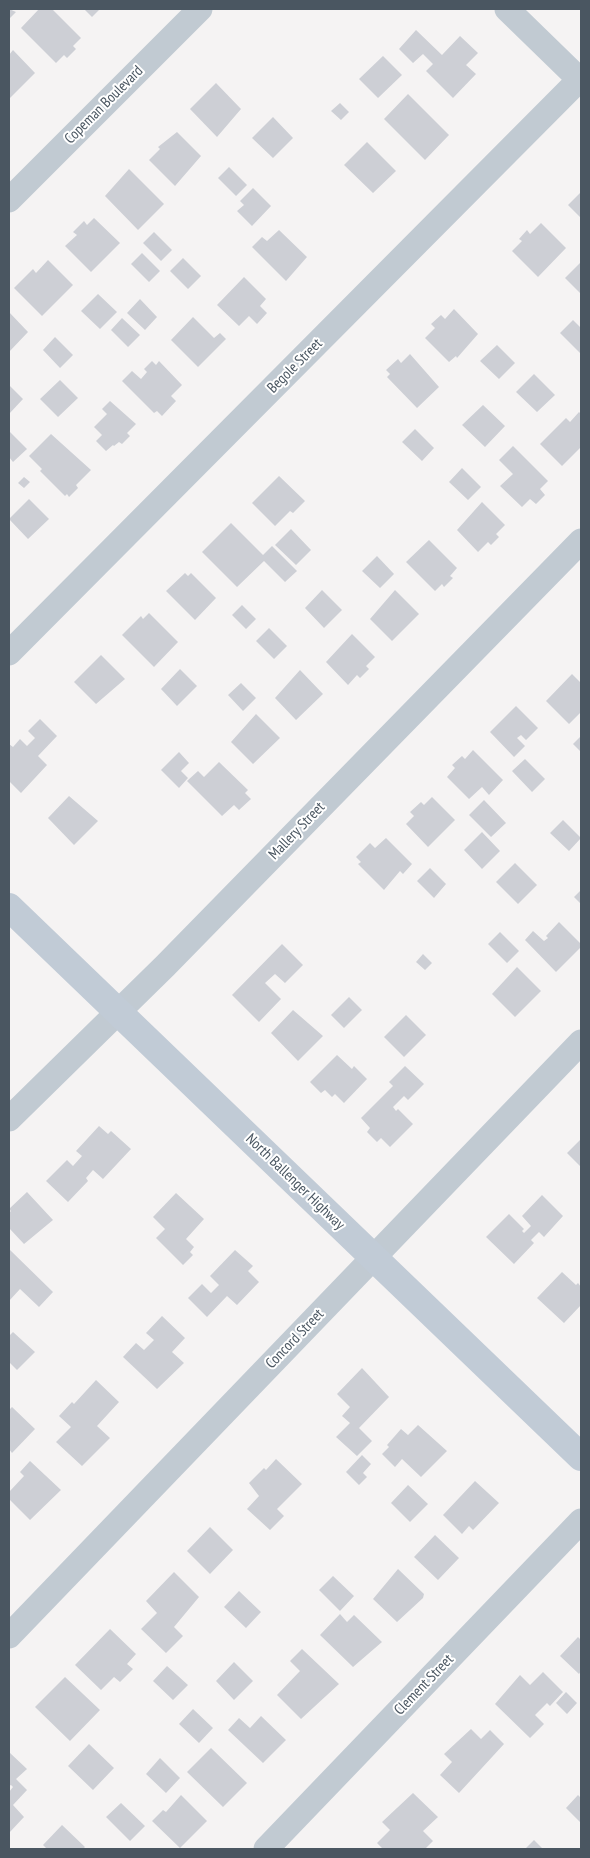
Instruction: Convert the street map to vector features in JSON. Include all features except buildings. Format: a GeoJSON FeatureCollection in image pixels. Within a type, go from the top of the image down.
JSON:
{"type":"FeatureCollection","features":[{"type":"Feature","properties":{"kind":"main road","name":"North Ballenger Highway"},"geometry":{"type":"LineString","coordinates":[[9,907],[581,1457]]}},
{"type":"Feature","properties":{"kind":"street","name":"Copeman Boulevard"},"geometry":{"type":"LineString","coordinates":[[9,200],[200,9]]}},
{"type":"Feature","properties":{"kind":"street"},"geometry":{"type":"LineString","coordinates":[[507,9],[581,80]]}},
{"type":"Feature","properties":{"kind":"street","name":"Begole Street"},"geometry":{"type":"LineString","coordinates":[[9,653],[581,80]]}},
{"type":"Feature","properties":{"kind":"street","name":"Mallery Street"},"geometry":{"type":"LineString","coordinates":[[9,1119],[118,1012],[581,541]]}},
{"type":"Feature","properties":{"kind":"street","name":"Concord Street"},"geometry":{"type":"LineString","coordinates":[[9,1636],[581,1042]]}},
{"type":"Feature","properties":{"kind":"street","name":"Clement Street"},"geometry":{"type":"LineString","coordinates":[[266,1849],[581,1521]]}}]}
